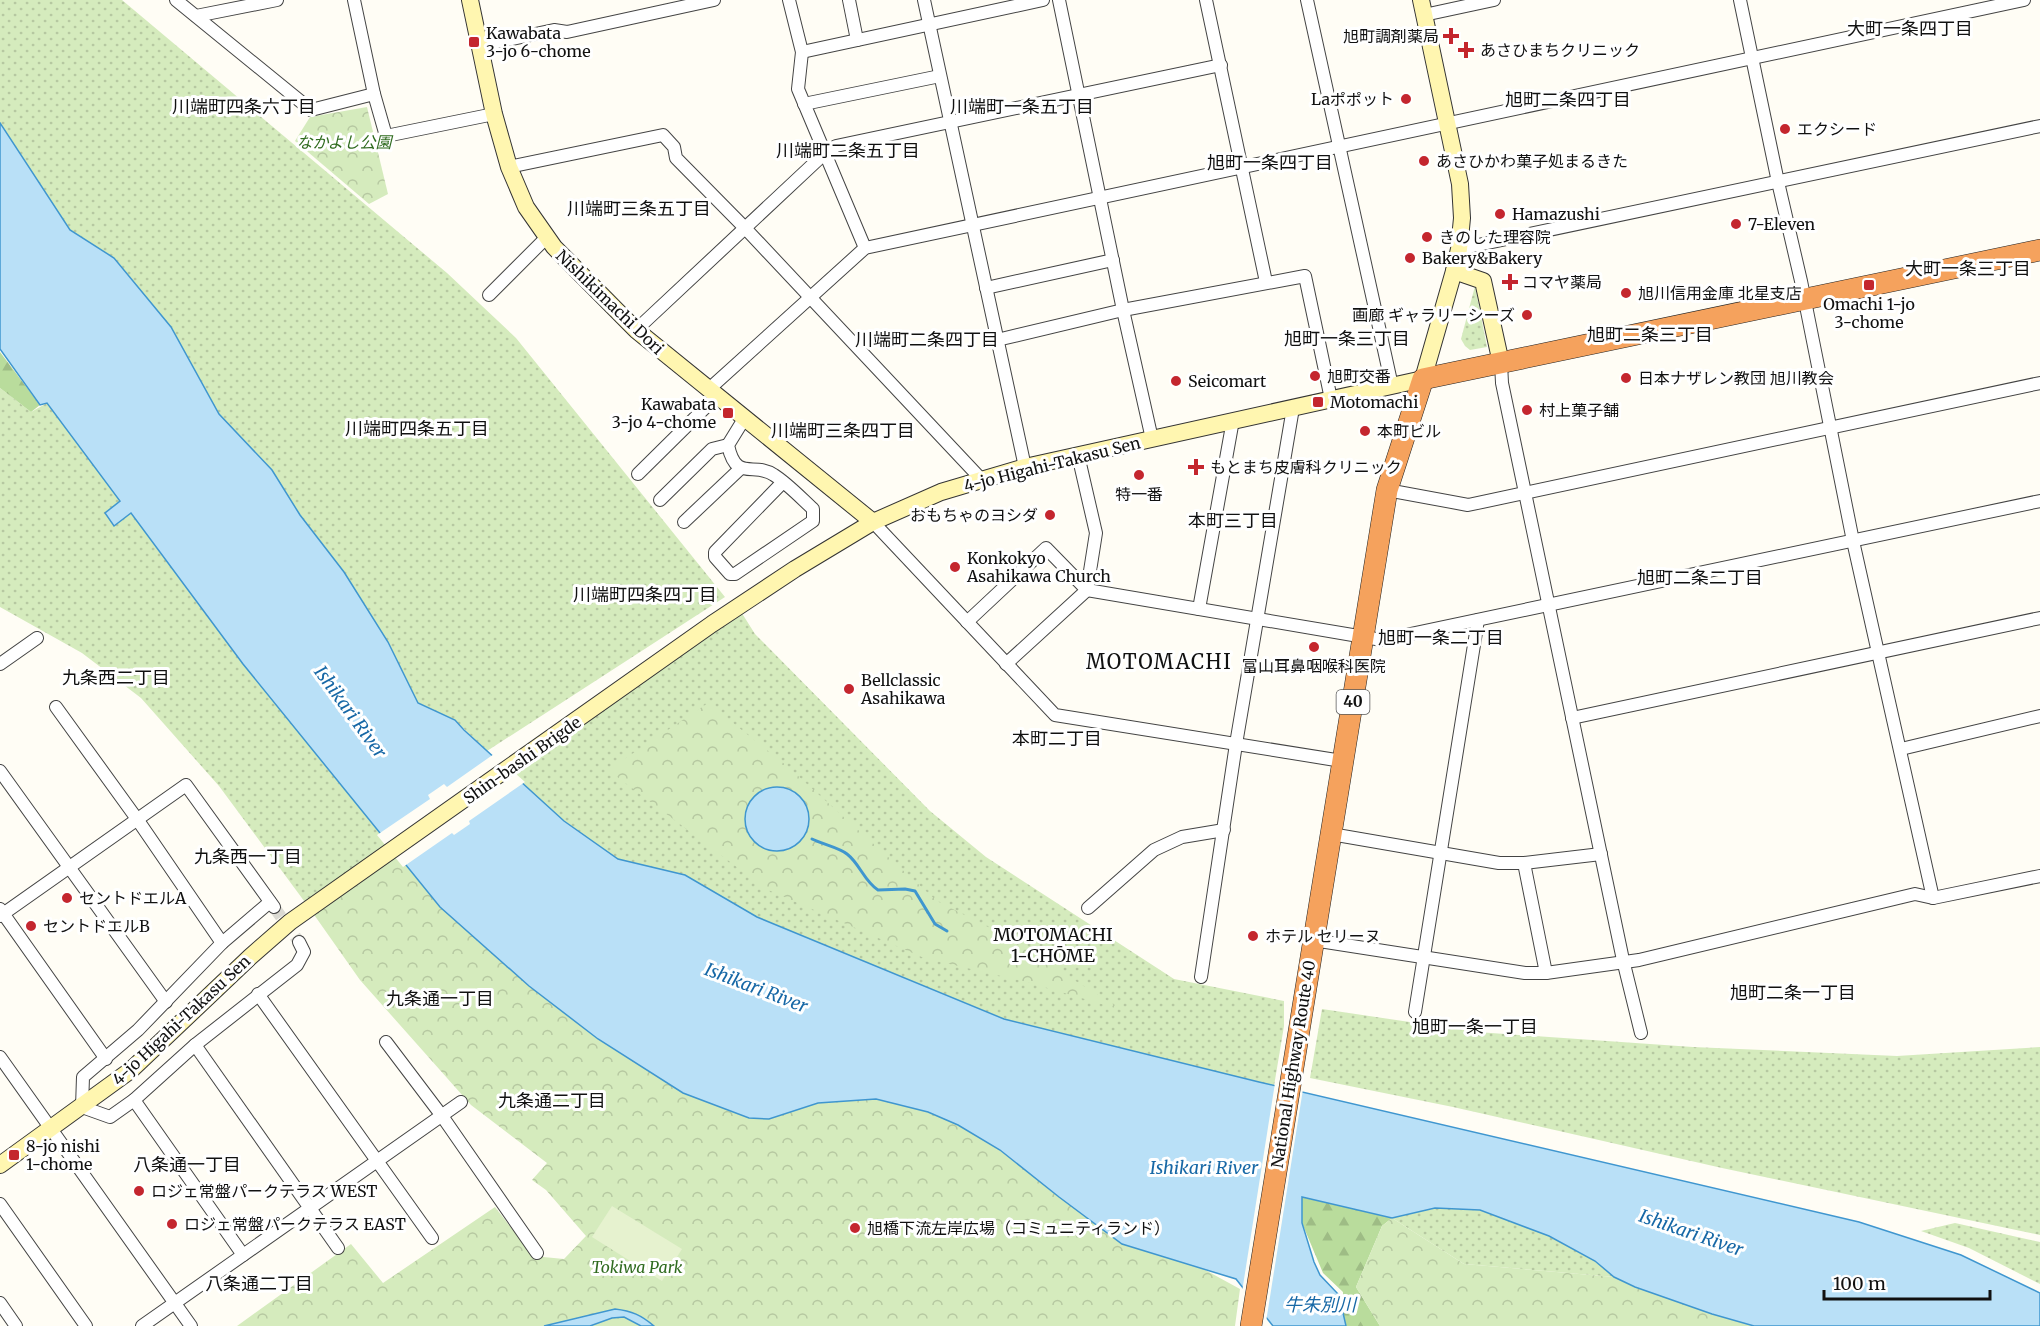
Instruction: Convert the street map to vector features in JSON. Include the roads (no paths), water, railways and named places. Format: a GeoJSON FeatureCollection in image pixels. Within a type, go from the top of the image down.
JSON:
{"type":"FeatureCollection","features":[{"type":"Feature","properties":{"kind":"highway"},"geometry":{"type":"LineString","coordinates":[[1423,379],[2040,250]]}},
{"type":"Feature","properties":{"kind":"highway","name":"National Highway Route 40"},"geometry":{"type":"LineString","coordinates":[[1251,1326],[1387,490],[1423,379]]}},
{"type":"Feature","properties":{"kind":"street"},"geometry":{"type":"LineString","coordinates":[[176,0],[311,110],[374,94]]}},
{"type":"Feature","properties":{"kind":"street"},"geometry":{"type":"LineString","coordinates":[[196,16],[277,0]]}},
{"type":"Feature","properties":{"kind":"street"},"geometry":{"type":"LineString","coordinates":[[354,0],[374,94],[387,136],[494,114]]}},
{"type":"Feature","properties":{"kind":"street","name":"Nishikimachi Dori"},"geometry":{"type":"LineString","coordinates":[[470,0],[494,114],[509,167],[526,207],[546,238],[569,265],[636,330],[873,522]]}},
{"type":"Feature","properties":{"kind":"street"},"geometry":{"type":"LineString","coordinates":[[479,46],[554,30],[567,32],[714,0]]}},
{"type":"Feature","properties":{"kind":"street"},"geometry":{"type":"LineString","coordinates":[[789,0],[802,52],[798,89],[865,248]]}},
{"type":"Feature","properties":{"kind":"street"},"geometry":{"type":"LineString","coordinates":[[849,0],[857,40]]}},
{"type":"Feature","properties":{"kind":"street"},"geometry":{"type":"LineString","coordinates":[[924,0],[1025,467]]}},
{"type":"Feature","properties":{"kind":"street"},"geometry":{"type":"LineString","coordinates":[[802,52],[1043,0]]}},
{"type":"Feature","properties":{"kind":"street"},"geometry":{"type":"LineString","coordinates":[[1059,0],[1152,439]]}},
{"type":"Feature","properties":{"kind":"street"},"geometry":{"type":"LineString","coordinates":[[1206,0],[1266,282]]}},
{"type":"Feature","properties":{"kind":"street"},"geometry":{"type":"LineString","coordinates":[[1307,0],[1392,386]]}},
{"type":"Feature","properties":{"kind":"street"},"geometry":{"type":"LineString","coordinates":[[1423,379],[1454,271],[1462,218],[1460,184],[1423,7],[1494,0]]}},
{"type":"Feature","properties":{"kind":"street"},"geometry":{"type":"LineString","coordinates":[[1740,0],[1805,299],[1853,541],[1933,898]]}},
{"type":"Feature","properties":{"kind":"street"},"geometry":{"type":"LineString","coordinates":[[638,474],[713,393],[810,297],[865,248],[2024,0]]}},
{"type":"Feature","properties":{"kind":"street"},"geometry":{"type":"LineString","coordinates":[[636,330],[824,154],[836,146],[1221,64]]}},
{"type":"Feature","properties":{"kind":"street"},"geometry":{"type":"LineString","coordinates":[[804,104],[940,76]]}},
{"type":"Feature","properties":{"kind":"street"},"geometry":{"type":"LineString","coordinates":[[1459,249],[2040,126]]}},
{"type":"Feature","properties":{"kind":"street"},"geometry":{"type":"LineString","coordinates":[[509,167],[663,135],[674,147],[676,158],[982,480]]}},
{"type":"Feature","properties":{"kind":"street"},"geometry":{"type":"LineString","coordinates":[[489,295],[546,238]]}},
{"type":"Feature","properties":{"kind":"street"},"geometry":{"type":"LineString","coordinates":[[986,288],[1113,260]]}},
{"type":"Feature","properties":{"kind":"street"},"geometry":{"type":"LineString","coordinates":[[1454,271],[1483,281],[1572,718],[1623,960],[1641,1033]]}},
{"type":"Feature","properties":{"kind":"street"},"geometry":{"type":"LineString","coordinates":[[997,340],[1123,310],[1305,276],[1332,399]]}},
{"type":"Feature","properties":{"kind":"street","name":"4-jo Higahi-Takasu Sen"},"geometry":{"type":"LineString","coordinates":[[712,624],[795,569],[873,522],[941,492],[1025,467],[1423,379]]}},
{"type":"Feature","properties":{"kind":"street"},"geometry":{"type":"LineString","coordinates":[[1387,490],[1468,505],[2040,383]]}},
{"type":"Feature","properties":{"kind":"street"},"geometry":{"type":"LineString","coordinates":[[1201,977],[1236,744],[1293,408]]}},
{"type":"Feature","properties":{"kind":"street"},"geometry":{"type":"LineString","coordinates":[[744,419],[728,445],[730,455],[741,468],[772,473],[783,482],[813,509],[813,521],[735,574],[730,574],[714,557],[715,552],[783,482]]}},
{"type":"Feature","properties":{"kind":"street"},"geometry":{"type":"LineString","coordinates":[[1199,609],[1233,420]]}},
{"type":"Feature","properties":{"kind":"street"},"geometry":{"type":"LineString","coordinates":[[660,500],[712,449],[728,445]]}},
{"type":"Feature","properties":{"kind":"street"},"geometry":{"type":"LineString","coordinates":[[1006,664],[1087,590],[1096,533],[1078,455]]}},
{"type":"Feature","properties":{"kind":"street"},"geometry":{"type":"LineString","coordinates":[[684,522],[741,468]]}},
{"type":"Feature","properties":{"kind":"street"},"geometry":{"type":"LineString","coordinates":[[966,622],[1046,548],[1087,590],[1382,640],[2040,501]]}},
{"type":"Feature","properties":{"kind":"street"},"geometry":{"type":"LineString","coordinates":[[873,522],[1054,715],[1342,761]]}},
{"type":"Feature","properties":{"kind":"street"},"geometry":{"type":"LineString","coordinates":[[1572,718],[2040,618]]}},
{"type":"Feature","properties":{"kind":"street"},"geometry":{"type":"LineString","coordinates":[[1415,1012],[1478,621]]}},
{"type":"Feature","properties":{"kind":"street","name":"Shin-bashi Brigde"},"geometry":{"type":"LineString","coordinates":[[330,894],[712,624]]}},
{"type":"Feature","properties":{"kind":"street"},"geometry":{"type":"LineString","coordinates":[[0,664],[37,638]]}},
{"type":"Feature","properties":{"kind":"street"},"geometry":{"type":"LineString","coordinates":[[56,707],[137,819],[222,943]]}},
{"type":"Feature","properties":{"kind":"street"},"geometry":{"type":"LineString","coordinates":[[1901,748],[2040,716]]}},
{"type":"Feature","properties":{"kind":"street"},"geometry":{"type":"LineString","coordinates":[[0,771],[166,1002]]}},
{"type":"Feature","properties":{"kind":"street"},"geometry":{"type":"LineString","coordinates":[[106,1059],[1,913],[186,784],[272,904],[222,943],[166,1002],[106,1059],[83,1077],[82,1107],[110,1117],[134,1101],[195,1045],[297,965],[302,947]]}},
{"type":"Feature","properties":{"kind":"street"},"geometry":{"type":"LineString","coordinates":[[1088,908],[1154,850],[1182,837],[1224,830]]}},
{"type":"Feature","properties":{"kind":"street"},"geometry":{"type":"LineString","coordinates":[[1331,834],[1499,863],[1524,863],[1601,854]]}},
{"type":"Feature","properties":{"kind":"street"},"geometry":{"type":"LineString","coordinates":[[1524,863],[1546,973]]}},
{"type":"Feature","properties":{"kind":"street"},"geometry":{"type":"LineString","coordinates":[[1313,940],[1525,973],[1546,973],[1623,960],[1639,960],[1915,894],[1933,898],[2040,876]]}},
{"type":"Feature","properties":{"kind":"street","name":"4-jo Higahi-Takasu Sen"},"geometry":{"type":"LineString","coordinates":[[0,1165],[131,1070],[250,957],[290,922],[330,894]]}},
{"type":"Feature","properties":{"kind":"street"},"geometry":{"type":"LineString","coordinates":[[258,994],[432,1238]]}},
{"type":"Feature","properties":{"kind":"street"},"geometry":{"type":"LineString","coordinates":[[386,1042],[442,1116],[537,1253]]}},
{"type":"Feature","properties":{"kind":"street"},"geometry":{"type":"LineString","coordinates":[[195,1045],[338,1248]]}},
{"type":"Feature","properties":{"kind":"street"},"geometry":{"type":"LineString","coordinates":[[0,1057],[191,1326]]}},
{"type":"Feature","properties":{"kind":"street"},"geometry":{"type":"LineString","coordinates":[[134,1101],[243,1255]]}},
{"type":"Feature","properties":{"kind":"street"},"geometry":{"type":"LineString","coordinates":[[142,1326],[461,1102]]}},
{"type":"Feature","properties":{"kind":"street"},"geometry":{"type":"LineString","coordinates":[[0,1204],[86,1326]]}},
{"type":"Feature","properties":{"kind":"street"},"geometry":{"type":"LineString","coordinates":[[0,1303],[16,1326]]}},
{"type":"Feature","properties":{"kind":"water","name":"Ishikari River"},"geometry":{"type":"Polygon","coordinates":[[[0,123],[70,230],[114,258],[171,327],[219,414],[272,470],[300,515],[344,572],[388,642],[418,703],[455,720],[564,821],[618,859],[685,875],[757,917],[1004,1019],[1259,1082],[1859,1222],[1961,1255],[2040,1293],[2040,1326],[1754,1326],[1635,1287],[1614,1277],[1595,1261],[1549,1236],[1480,1210],[1435,1208],[1392,1218],[1302,1197],[1302,1223],[1314,1262],[1320,1275],[1339,1295],[1346,1326],[1273,1326],[1236,1279],[1122,1244],[1000,1150],[958,1125],[928,1112],[876,1099],[818,1103],[769,1119],[749,1118],[683,1093],[598,1039],[529,986],[440,907],[243,664],[131,513],[114,526],[105,513],[120,501],[47,403],[40,405],[0,349],[0,123]]]}},
{"type":"Feature","properties":{"kind":"water"},"geometry":{"type":"Polygon","coordinates":[[[777,787],[789,789],[800,796],[807,807],[809,819],[807,831],[800,842],[789,849],[777,851],[765,849],[754,842],[747,831],[745,819],[747,807],[754,796],[765,789],[777,787]]]}},
{"type":"Feature","properties":{"kind":"water"},"geometry":{"type":"Polygon","coordinates":[[[615,1309],[636,1314],[654,1326],[641,1326],[624,1317],[612,1318],[590,1326],[544,1326],[615,1309]]]}},
{"type":"Feature","properties":{"kind":"waterway"},"geometry":{"type":"LineString","coordinates":[[812,839],[847,854],[878,890],[915,891],[935,924],[947,931]]}},
{"type":"Feature","properties":{"kind":"tunnel"},"geometry":{"type":"LineString","coordinates":[[274,907],[299,942]]}},
{"type":"Feature","properties":{"kind":"place","name":"旭町調剤薬局"},"geometry":{"type":"Point","coordinates":[1451,36]}},
{"type":"Feature","properties":{"kind":"place","name":"Kawabata 3-jo 6-chome"},"geometry":{"type":"Point","coordinates":[474,42]}},
{"type":"Feature","properties":{"kind":"place","name":"あさひまちクリニック"},"geometry":{"type":"Point","coordinates":[1466,50]}},
{"type":"Feature","properties":{"kind":"place","name":"Laポポット"},"geometry":{"type":"Point","coordinates":[1406,99]}},
{"type":"Feature","properties":{"kind":"place","name":"エクシード"},"geometry":{"type":"Point","coordinates":[1785,129]}},
{"type":"Feature","properties":{"kind":"place","name":"あさひかわ菓子処まるきた"},"geometry":{"type":"Point","coordinates":[1424,161]}},
{"type":"Feature","properties":{"kind":"place","name":"Hamazushi"},"geometry":{"type":"Point","coordinates":[1500,214]}},
{"type":"Feature","properties":{"kind":"place","name":"7-Eleven"},"geometry":{"type":"Point","coordinates":[1736,224]}},
{"type":"Feature","properties":{"kind":"place","name":"きのした理容院"},"geometry":{"type":"Point","coordinates":[1427,237]}},
{"type":"Feature","properties":{"kind":"place","name":"Bakery&Bakery"},"geometry":{"type":"Point","coordinates":[1410,258]}},
{"type":"Feature","properties":{"kind":"place","name":"コマヤ薬局"},"geometry":{"type":"Point","coordinates":[1510,282]}},
{"type":"Feature","properties":{"kind":"place","name":"Omachi 1-jo 3-chome"},"geometry":{"type":"Point","coordinates":[1869,285]}},
{"type":"Feature","properties":{"kind":"place","name":"旭川信用金庫 北星支店"},"geometry":{"type":"Point","coordinates":[1626,293]}},
{"type":"Feature","properties":{"kind":"place","name":"画廊 ギャラリーシーズ"},"geometry":{"type":"Point","coordinates":[1527,315]}},
{"type":"Feature","properties":{"kind":"place","name":"旭町交番"},"geometry":{"type":"Point","coordinates":[1315,376]}},
{"type":"Feature","properties":{"kind":"place","name":"日本ナザレン教団 旭川教会"},"geometry":{"type":"Point","coordinates":[1626,378]}},
{"type":"Feature","properties":{"kind":"place","name":"Seicomart"},"geometry":{"type":"Point","coordinates":[1176,381]}},
{"type":"Feature","properties":{"kind":"place","name":"Motomachi"},"geometry":{"type":"Point","coordinates":[1318,402]}},
{"type":"Feature","properties":{"kind":"place","name":"村上菓子舗"},"geometry":{"type":"Point","coordinates":[1527,410]}},
{"type":"Feature","properties":{"kind":"place","name":"Kawabata 3-jo 4-chome"},"geometry":{"type":"Point","coordinates":[728,413]}},
{"type":"Feature","properties":{"kind":"place","name":"本町ビル"},"geometry":{"type":"Point","coordinates":[1365,431]}},
{"type":"Feature","properties":{"kind":"place","name":"もとまち皮膚科クリニック"},"geometry":{"type":"Point","coordinates":[1196,467]}},
{"type":"Feature","properties":{"kind":"place","name":"特一番"},"geometry":{"type":"Point","coordinates":[1139,475]}},
{"type":"Feature","properties":{"kind":"place","name":"おもちゃのヨシダ"},"geometry":{"type":"Point","coordinates":[1050,515]}},
{"type":"Feature","properties":{"kind":"place","name":"Konkokyo Asahikawa Church"},"geometry":{"type":"Point","coordinates":[955,567]}},
{"type":"Feature","properties":{"kind":"place","name":"富山耳鼻咽喉科医院"},"geometry":{"type":"Point","coordinates":[1314,647]}},
{"type":"Feature","properties":{"kind":"place","name":"Bellclassic Asahikawa"},"geometry":{"type":"Point","coordinates":[849,689]}},
{"type":"Feature","properties":{"kind":"place","name":"セントドエルA"},"geometry":{"type":"Point","coordinates":[67,898]}},
{"type":"Feature","properties":{"kind":"place","name":"セントドエルB"},"geometry":{"type":"Point","coordinates":[31,926]}},
{"type":"Feature","properties":{"kind":"place","name":"ホテル セリーヌ"},"geometry":{"type":"Point","coordinates":[1253,936]}},
{"type":"Feature","properties":{"kind":"place","name":"8-jo nishi 1-chome"},"geometry":{"type":"Point","coordinates":[14,1155]}},
{"type":"Feature","properties":{"kind":"place","name":"ロジェ常盤パークテラス WEST"},"geometry":{"type":"Point","coordinates":[139,1191]}},
{"type":"Feature","properties":{"kind":"place","name":"ロジェ常盤パークテラス EAST"},"geometry":{"type":"Point","coordinates":[172,1224]}},
{"type":"Feature","properties":{"kind":"place","name":"旭橋下流左岸広場（コミュニティランド）"},"geometry":{"type":"Point","coordinates":[855,1228]}},
{"type":"Feature","properties":{"kind":"district","name":"大町一条四丁目"},"geometry":{"type":"Point","coordinates":[1910,29]}},
{"type":"Feature","properties":{"kind":"district","name":"旭町二条四丁目"},"geometry":{"type":"Point","coordinates":[1568,100]}},
{"type":"Feature","properties":{"kind":"district","name":"川端町四条六丁目"},"geometry":{"type":"Point","coordinates":[244,107]}},
{"type":"Feature","properties":{"kind":"district","name":"川端町一条五丁目"},"geometry":{"type":"Point","coordinates":[1022,107]}},
{"type":"Feature","properties":{"kind":"district","name":"川端町二条五丁目"},"geometry":{"type":"Point","coordinates":[848,151]}},
{"type":"Feature","properties":{"kind":"district","name":"旭町一条四丁目"},"geometry":{"type":"Point","coordinates":[1270,163]}},
{"type":"Feature","properties":{"kind":"district","name":"川端町三条五丁目"},"geometry":{"type":"Point","coordinates":[639,209]}},
{"type":"Feature","properties":{"kind":"district","name":"大町一条三丁目"},"geometry":{"type":"Point","coordinates":[1968,269]}},
{"type":"Feature","properties":{"kind":"district","name":"旭町二条三丁目"},"geometry":{"type":"Point","coordinates":[1650,335]}},
{"type":"Feature","properties":{"kind":"district","name":"旭町一条三丁目"},"geometry":{"type":"Point","coordinates":[1347,339]}},
{"type":"Feature","properties":{"kind":"district","name":"川端町二条四丁目"},"geometry":{"type":"Point","coordinates":[927,340]}},
{"type":"Feature","properties":{"kind":"district","name":"川端町四条五丁目"},"geometry":{"type":"Point","coordinates":[417,429]}},
{"type":"Feature","properties":{"kind":"district","name":"川端町三条四丁目"},"geometry":{"type":"Point","coordinates":[843,431]}},
{"type":"Feature","properties":{"kind":"district","name":"本町三丁目"},"geometry":{"type":"Point","coordinates":[1233,521]}},
{"type":"Feature","properties":{"kind":"district","name":"旭町二条二丁目"},"geometry":{"type":"Point","coordinates":[1700,578]}},
{"type":"Feature","properties":{"kind":"district","name":"川端町四条四丁目"},"geometry":{"type":"Point","coordinates":[645,595]}},
{"type":"Feature","properties":{"kind":"district","name":"旭町一条二丁目"},"geometry":{"type":"Point","coordinates":[1441,638]}},
{"type":"Feature","properties":{"kind":"district","name":"MOTOMACHI"},"geometry":{"type":"Point","coordinates":[1159,662]}},
{"type":"Feature","properties":{"kind":"district","name":"九条西二丁目"},"geometry":{"type":"Point","coordinates":[116,678]}},
{"type":"Feature","properties":{"kind":"district","name":"本町二丁目"},"geometry":{"type":"Point","coordinates":[1057,739]}},
{"type":"Feature","properties":{"kind":"district","name":"九条西一丁目"},"geometry":{"type":"Point","coordinates":[248,857]}},
{"type":"Feature","properties":{"kind":"district","name":"MOTOMACHI 1-CHŌME"},"geometry":{"type":"Point","coordinates":[1053,945]}},
{"type":"Feature","properties":{"kind":"district","name":"旭町二条一丁目"},"geometry":{"type":"Point","coordinates":[1793,993]}},
{"type":"Feature","properties":{"kind":"district","name":"九条通一丁目"},"geometry":{"type":"Point","coordinates":[440,999]}},
{"type":"Feature","properties":{"kind":"district","name":"旭町一条一丁目"},"geometry":{"type":"Point","coordinates":[1475,1027]}},
{"type":"Feature","properties":{"kind":"district","name":"九条通二丁目"},"geometry":{"type":"Point","coordinates":[552,1101]}},
{"type":"Feature","properties":{"kind":"district","name":"八条通一丁目"},"geometry":{"type":"Point","coordinates":[187,1165]}},
{"type":"Feature","properties":{"kind":"district","name":"八条通二丁目"},"geometry":{"type":"Point","coordinates":[259,1284]}},
{"type":"Feature","properties":{"kind":"park label","name":"なかよし公園"},"geometry":{"type":"Point","coordinates":[344,142]}},
{"type":"Feature","properties":{"kind":"park label","name":"Tokiwa Park"},"geometry":{"type":"Point","coordinates":[637,1267]}},
{"type":"Feature","properties":{"kind":"water label","name":"牛朱別川"},"geometry":{"type":"Point","coordinates":[1320,1305]}}]}
